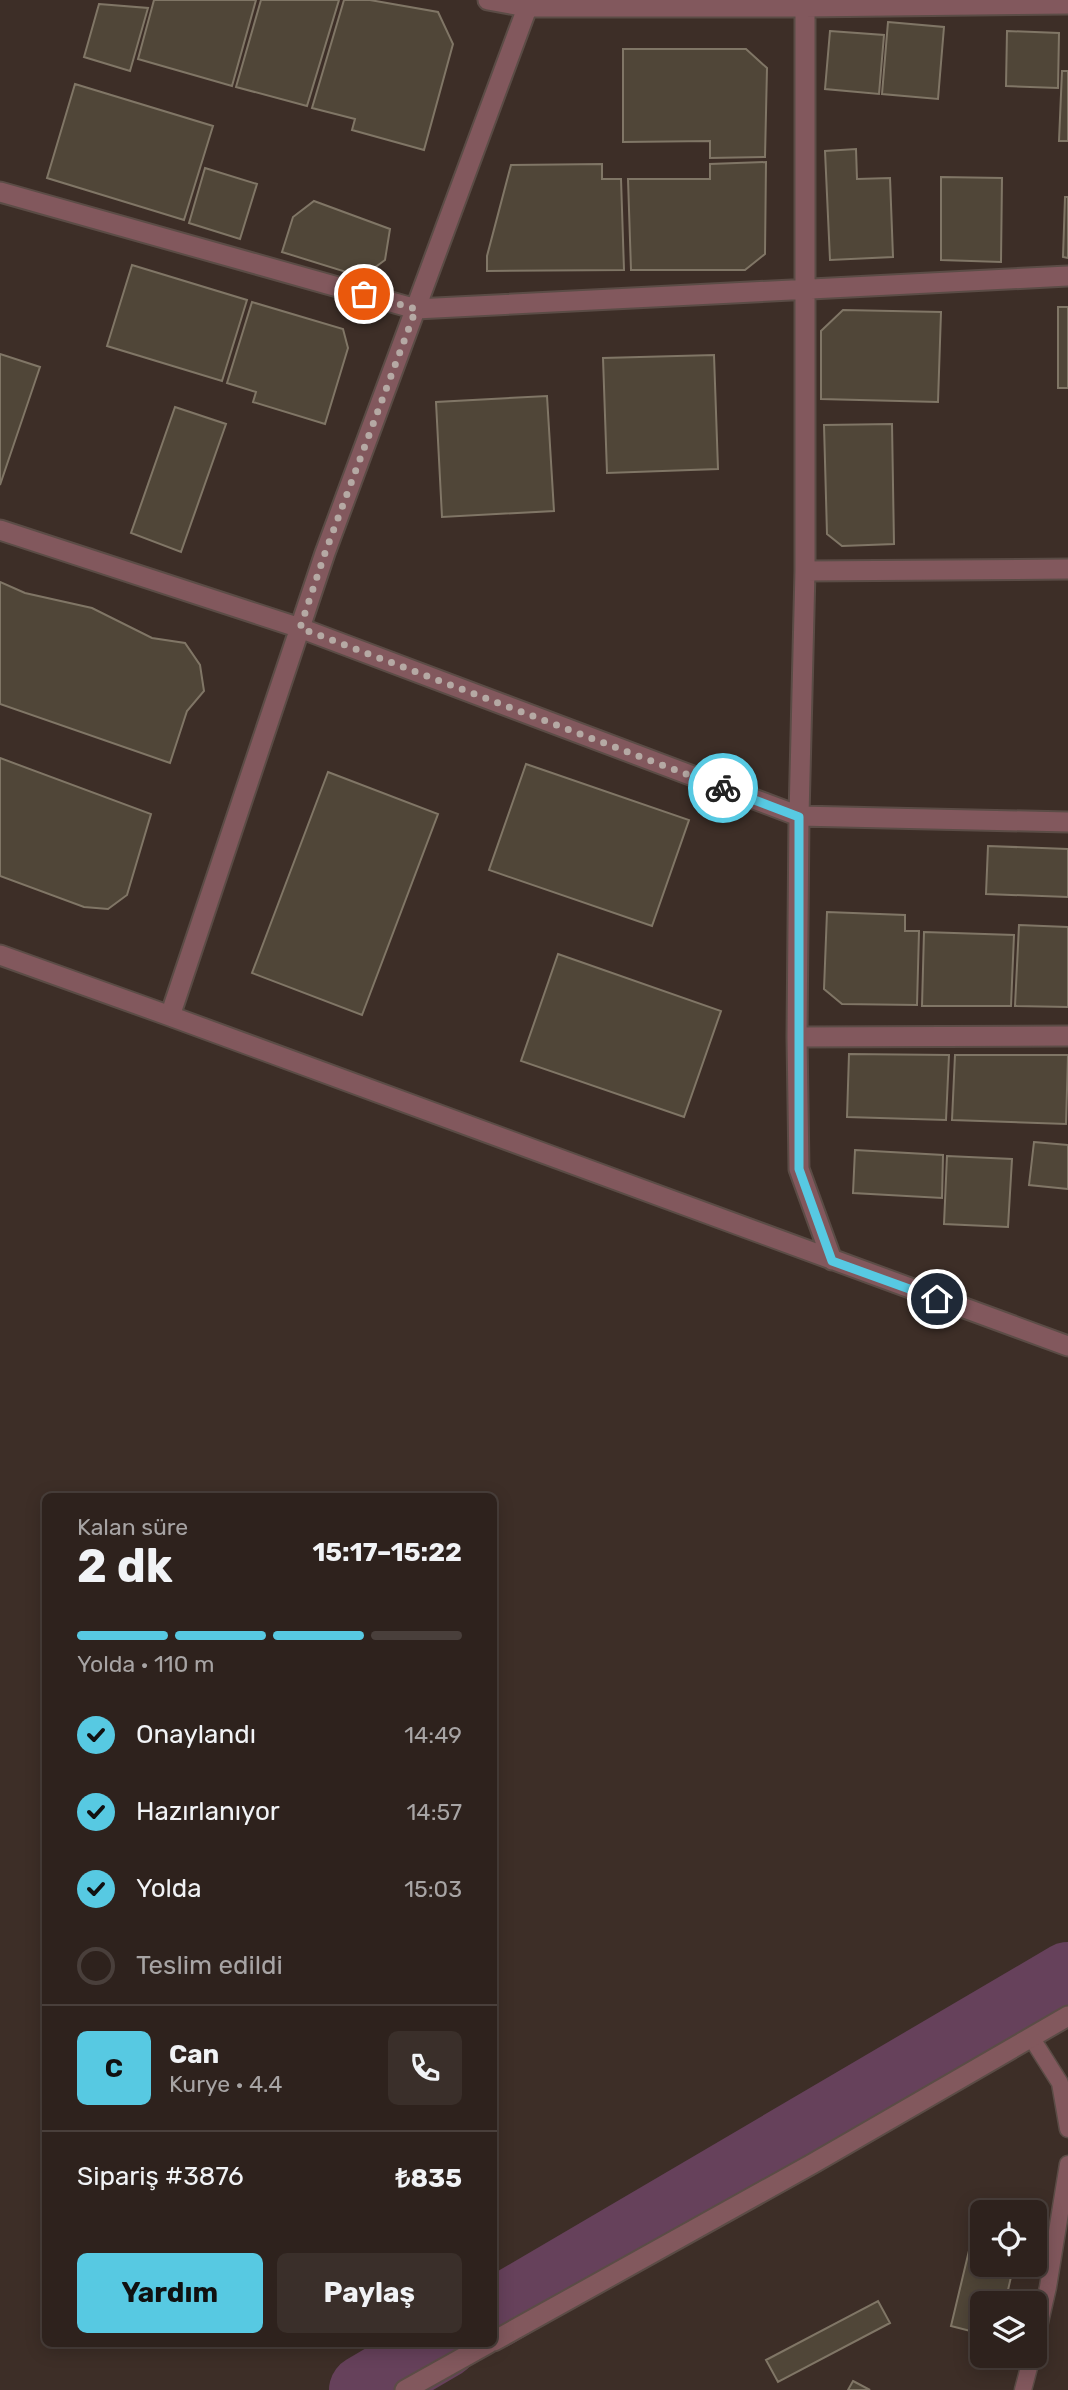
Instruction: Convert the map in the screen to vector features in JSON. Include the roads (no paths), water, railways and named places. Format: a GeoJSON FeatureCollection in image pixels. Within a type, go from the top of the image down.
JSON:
{"type":"FeatureCollection","features":[{"type":"Feature","properties":{"kind":"street"},"geometry":{"type":"LineString","coordinates":[[488,0],[528,4],[805,7],[1068,4]]}},
{"type":"Feature","properties":{"kind":"street"},"geometry":{"type":"LineString","coordinates":[[170,1016],[325,553],[528,4]]}},
{"type":"Feature","properties":{"kind":"street"},"geometry":{"type":"LineString","coordinates":[[805,7],[804,571],[797,1037],[799,1169],[832,1261]]}},
{"type":"Feature","properties":{"kind":"street"},"geometry":{"type":"LineString","coordinates":[[0,192],[416,309],[1068,276]]}},
{"type":"Feature","properties":{"kind":"street"},"geometry":{"type":"LineString","coordinates":[[0,530],[300,628],[799,817],[1068,822]]}},
{"type":"Feature","properties":{"kind":"street"},"geometry":{"type":"LineString","coordinates":[[804,571],[1068,569]]}},
{"type":"Feature","properties":{"kind":"street"},"geometry":{"type":"LineString","coordinates":[[0,955],[1068,1346]]}},
{"type":"Feature","properties":{"kind":"street"},"geometry":{"type":"LineString","coordinates":[[797,1037],[1068,1036]]}},
{"type":"Feature","properties":{"kind":"street"},"geometry":{"type":"LineString","coordinates":[[497,2339],[812,2164],[1068,2016]]}},
{"type":"Feature","properties":{"kind":"street"},"geometry":{"type":"LineString","coordinates":[[405,2390],[482,2347]]}},
{"type":"Feature","properties":{"kind":"lane"},"geometry":{"type":"LineString","coordinates":[[1031,2037],[1060,2083],[1068,2129]]}},
{"type":"Feature","properties":{"kind":"lane"},"geometry":{"type":"LineString","coordinates":[[1047,2291],[1068,2164]]}},
{"type":"Feature","properties":{"kind":"lane"},"geometry":{"type":"LineString","coordinates":[[1023,2390],[1029,2368]]}},
{"type":"Feature","properties":{"kind":"waterway"},"geometry":{"type":"LineString","coordinates":[[497,2312],[1068,1977]]}},
{"type":"Feature","properties":{"kind":"waterway"},"geometry":{"type":"LineString","coordinates":[[364,2390],[437,2347]]}}]}
